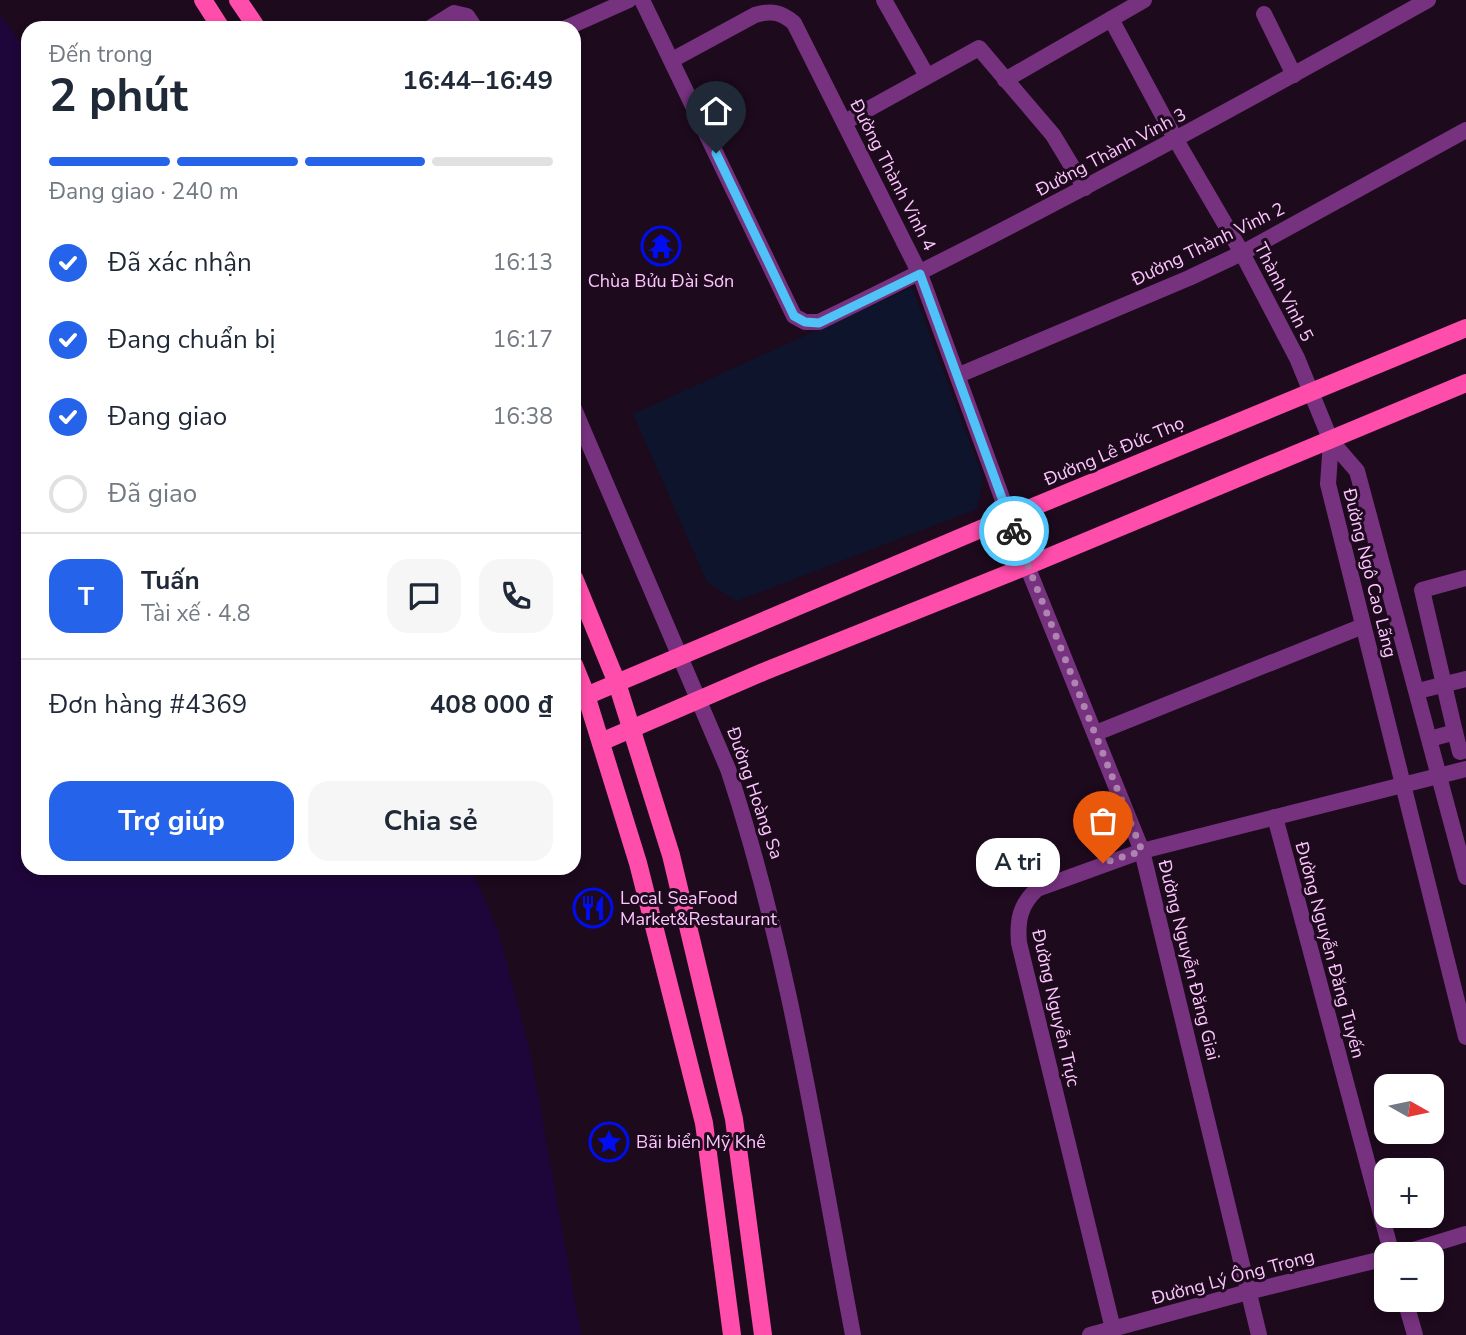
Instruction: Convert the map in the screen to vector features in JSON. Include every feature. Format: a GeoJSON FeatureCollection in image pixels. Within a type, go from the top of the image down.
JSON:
{"type":"FeatureCollection","features":[{"type":"Feature","properties":{"kind":"main road"},"geometry":{"type":"LineString","coordinates":[[203,0],[216,21]]}},
{"type":"Feature","properties":{"kind":"main road"},"geometry":{"type":"LineString","coordinates":[[238,0],[252,21]]}},
{"type":"Feature","properties":{"kind":"main road","name":"Đường Lê Đức Thọ"},"geometry":{"type":"LineString","coordinates":[[586,696],[1466,328]]}},
{"type":"Feature","properties":{"kind":"main road"},"geometry":{"type":"LineString","coordinates":[[601,742],[1466,383]]}},
{"type":"Feature","properties":{"kind":"main road"},"geometry":{"type":"LineString","coordinates":[[581,595],[617,683],[669,845],[734,1119],[763,1335]]}},
{"type":"Feature","properties":{"kind":"main road"},"geometry":{"type":"LineString","coordinates":[[581,683],[638,863],[704,1123],[732,1335]]}},
{"type":"Feature","properties":{"kind":"street"},"geometry":{"type":"LineString","coordinates":[[581,21],[629,0]]}},
{"type":"Feature","properties":{"kind":"street"},"geometry":{"type":"LineString","coordinates":[[642,0],[672,60]]}},
{"type":"Feature","properties":{"kind":"street"},"geometry":{"type":"LineString","coordinates":[[884,0],[928,76]]}},
{"type":"Feature","properties":{"kind":"street"},"geometry":{"type":"LineString","coordinates":[[1005,80],[1144,0]]}},
{"type":"Feature","properties":{"kind":"street","name":"Đường Thành Vinh 3"},"geometry":{"type":"LineString","coordinates":[[672,60],[794,316],[805,322],[819,323],[920,274],[1176,140],[1428,0]]}},
{"type":"Feature","properties":{"kind":"street","name":"Đường Thành Vinh 4"},"geometry":{"type":"LineString","coordinates":[[672,60],[755,15],[766,12],[785,15],[794,23],[920,274],[1027,566]]}},
{"type":"Feature","properties":{"kind":"street"},"geometry":{"type":"LineString","coordinates":[[441,21],[454,13],[467,16],[470,21]]}},
{"type":"Feature","properties":{"kind":"street"},"geometry":{"type":"LineString","coordinates":[[1264,14],[1294,75]]}},
{"type":"Feature","properties":{"kind":"street","name":"Thành Vinh 5"},"geometry":{"type":"LineString","coordinates":[[1111,19],[1176,140],[1242,253],[1312,391],[1331,441]]}},
{"type":"Feature","properties":{"kind":"street"},"geometry":{"type":"LineString","coordinates":[[845,122],[979,48],[1053,135],[1085,188]]}},
{"type":"Feature","properties":{"kind":"street","name":"Đường Thành Vinh 2"},"geometry":{"type":"LineString","coordinates":[[959,375],[1242,253],[1466,130]]}},
{"type":"Feature","properties":{"kind":"street","name":"Đường Hoàng Sa"},"geometry":{"type":"LineString","coordinates":[[581,425],[728,769],[748,832],[784,975],[853,1335]]}},
{"type":"Feature","properties":{"kind":"street","name":"Đường Ngô Cao Lãng"},"geometry":{"type":"LineString","coordinates":[[1331,441],[1328,484],[1466,1037]]}},
{"type":"Feature","properties":{"kind":"street","name":"Đường Ngô Cao Lãng"},"geometry":{"type":"LineString","coordinates":[[1331,441],[1357,471],[1466,877]]}},
{"type":"Feature","properties":{"kind":"street","name":"Đường Nguyễn Đăng Giai"},"geometry":{"type":"LineString","coordinates":[[1027,566],[1142,851],[1259,1335]]}},
{"type":"Feature","properties":{"kind":"street"},"geometry":{"type":"LineString","coordinates":[[1466,578],[1422,590],[1460,752],[1466,750]]}},
{"type":"Feature","properties":{"kind":"street"},"geometry":{"type":"LineString","coordinates":[[1096,733],[1363,625]]}},
{"type":"Feature","properties":{"kind":"street"},"geometry":{"type":"LineString","coordinates":[[1408,653],[1435,646]]}},
{"type":"Feature","properties":{"kind":"street"},"geometry":{"type":"LineString","coordinates":[[1418,691],[1466,679]]}},
{"type":"Feature","properties":{"kind":"street"},"geometry":{"type":"LineString","coordinates":[[1430,738],[1455,732]]}},
{"type":"Feature","properties":{"kind":"street","name":"Đường Nguyễn Trực"},"geometry":{"type":"LineString","coordinates":[[1113,1329],[1023,956],[1018,926],[1020,911],[1027,899],[1037,890],[1103,863],[1142,851],[1466,769]]}},
{"type":"Feature","properties":{"kind":"street","name":"Đường Nguyễn Đăng Tuyến"},"geometry":{"type":"LineString","coordinates":[[1275,817],[1391,1242]]}},
{"type":"Feature","properties":{"kind":"street"},"geometry":{"type":"LineString","coordinates":[[1439,1242],[1466,1234]]}},
{"type":"Feature","properties":{"kind":"street","name":"Đường Lý Ông Trọng"},"geometry":{"type":"LineString","coordinates":[[1090,1335],[1374,1261]]}},
{"type":"Feature","properties":{"kind":"street"},"geometry":{"type":"LineString","coordinates":[[1408,1312],[1415,1335]]}},
{"type":"Feature","properties":{"kind":"shaded area"},"geometry":{"type":"Polygon","coordinates":[[[0,15],[21,43],[21,875],[474,875],[498,930],[531,1055],[581,1335],[0,1335],[0,15]]]}},
{"type":"Feature","properties":{"kind":"shaded area"},"geometry":{"type":"Polygon","coordinates":[[[912,287],[983,478],[977,509],[737,601],[707,582],[633,414],[912,287]]]}},
{"type":"Feature","properties":{"kind":"way so far"},"geometry":{"type":"LineString","coordinates":[[1014,531],[1142,851],[1103,863]]}},
{"type":"Feature","properties":{"kind":"place","name":"Chùa Bửu Đài Sơn"},"geometry":{"type":"Point","coordinates":[661,246]}},
{"type":"Feature","properties":{"kind":"place","name":"A tri"},"geometry":{"type":"Point","coordinates":[1103,863]}},
{"type":"Feature","properties":{"kind":"place","name":"Local SeaFood Market&Restaurant"},"geometry":{"type":"Point","coordinates":[593,908]}},
{"type":"Feature","properties":{"kind":"place","name":"Bãi biển Mỹ Khê"},"geometry":{"type":"Point","coordinates":[609,1142]}},
{"type":"Feature","properties":{"kind":"route"},"geometry":{"type":"LineString","coordinates":[[716,153],[794,316],[805,322],[819,323],[920,274],[1014,531]]}}]}
